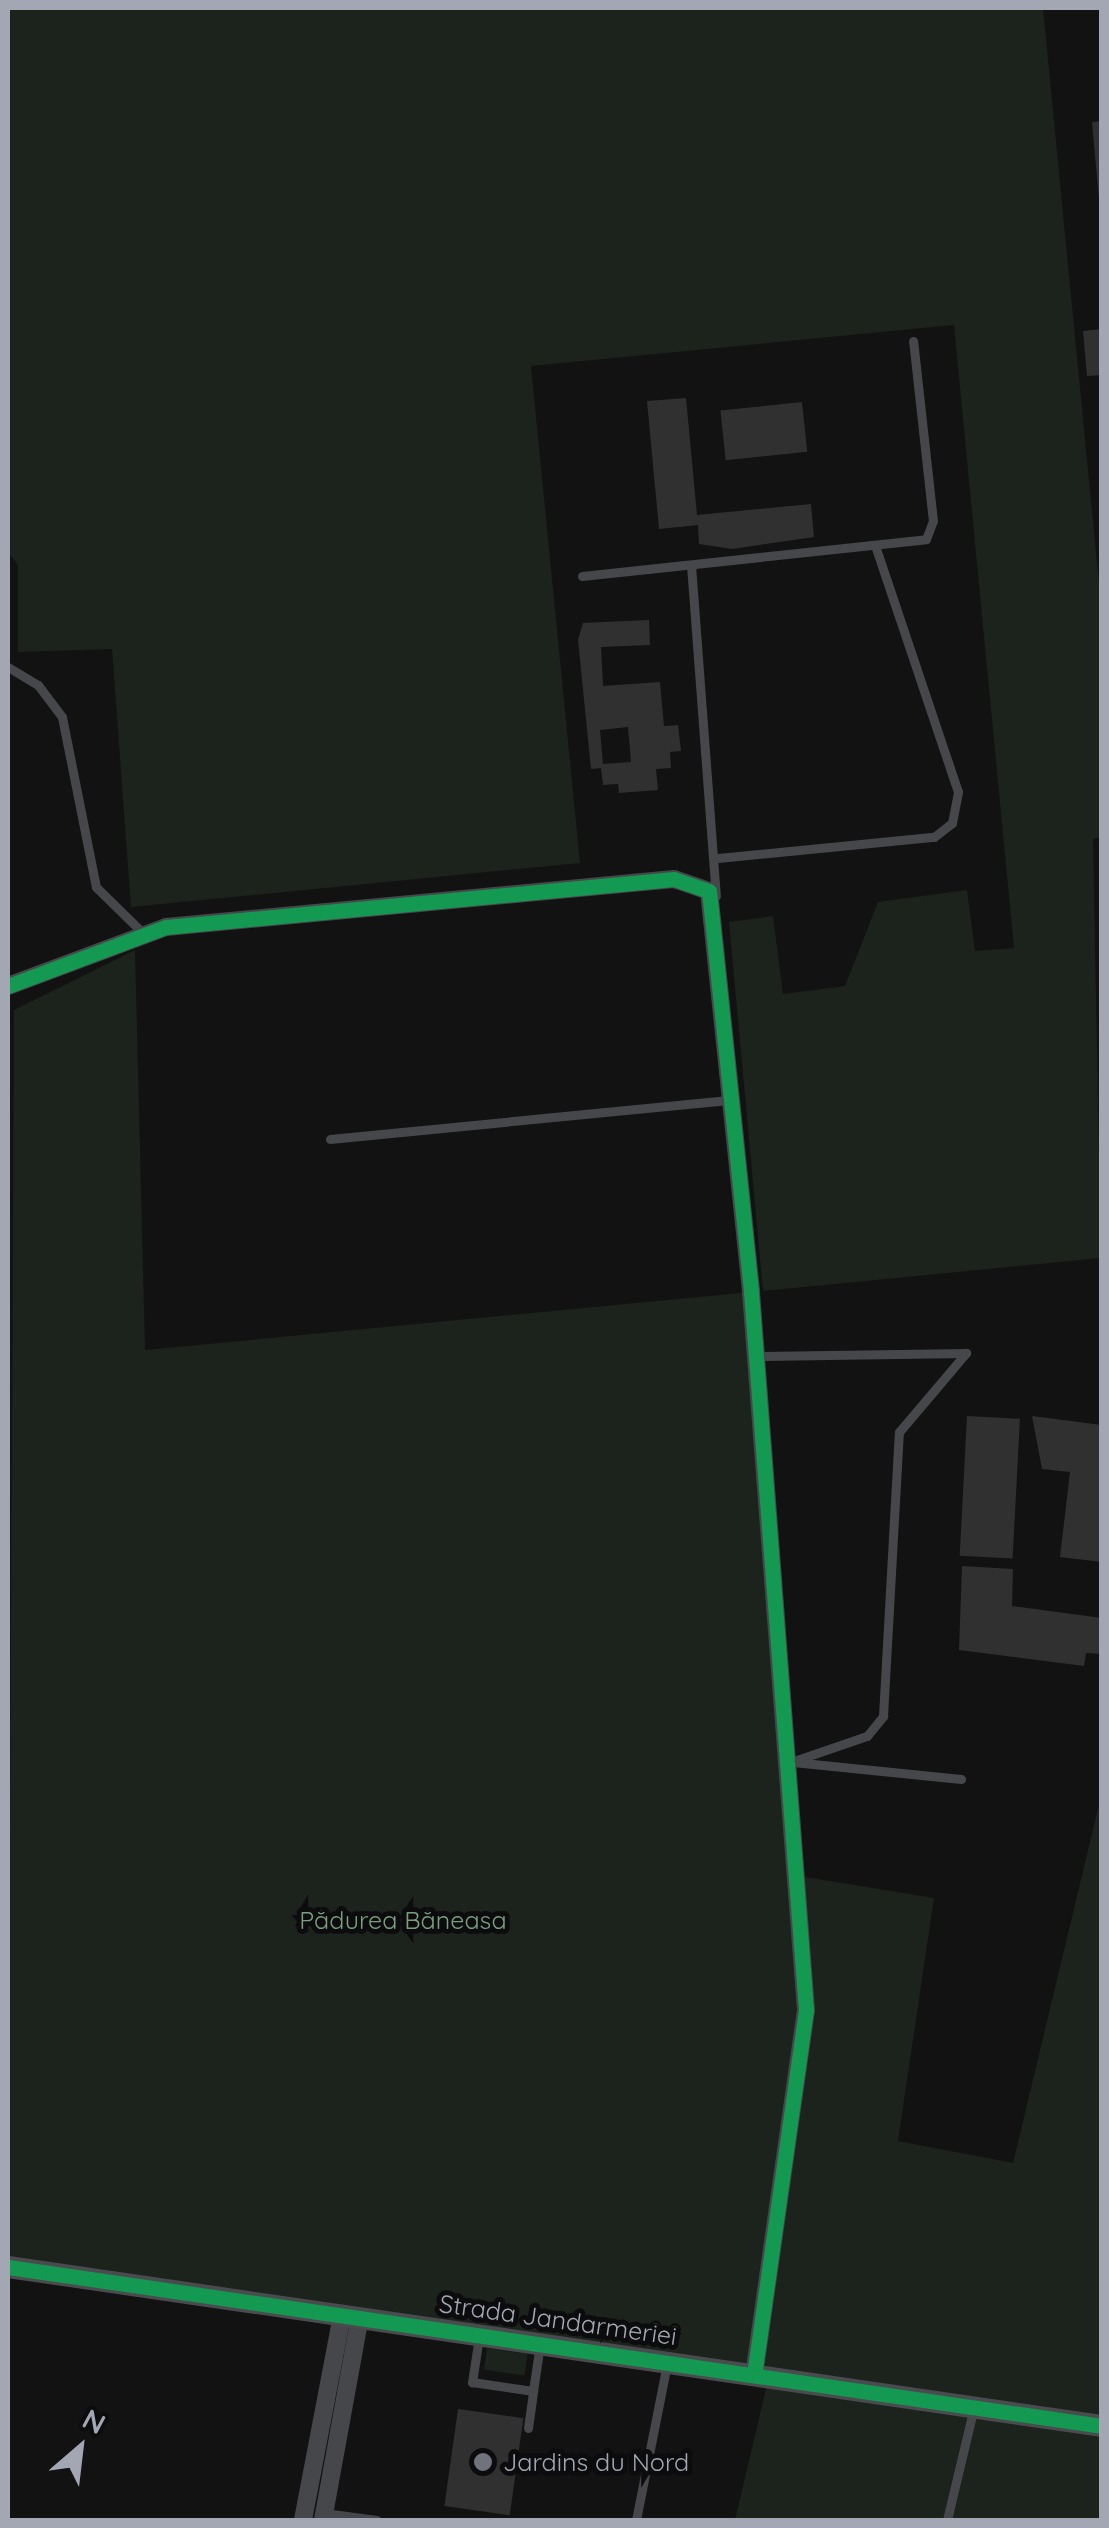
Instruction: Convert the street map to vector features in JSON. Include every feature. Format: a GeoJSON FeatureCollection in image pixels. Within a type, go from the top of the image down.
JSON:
{"type":"FeatureCollection","features":[{"type":"Feature","properties":{"kind":"street"},"geometry":{"type":"LineString","coordinates":[[8,986],[143,933],[674,880],[698,884],[716,904],[790,1762],[805,2037],[754,2374]]}},
{"type":"Feature","properties":{"kind":"street","name":"Strada Jandarmeriei"},"geometry":{"type":"LineString","coordinates":[[8,2268],[1102,2426]]}},
{"type":"Feature","properties":{"kind":"street"},"geometry":{"type":"LineString","coordinates":[[323,2517],[351,2316]]}},
{"type":"Feature","properties":{"kind":"street"},"geometry":{"type":"LineString","coordinates":[[303,2520],[351,2316]]}},
{"type":"Feature","properties":{"kind":"lane"},"geometry":{"type":"LineString","coordinates":[[582,576],[876,548],[931,532],[913,342]]}},
{"type":"Feature","properties":{"kind":"lane"},"geometry":{"type":"LineString","coordinates":[[718,858],[934,837],[952,823],[958,792],[876,548]]}},
{"type":"Feature","properties":{"kind":"lane"},"geometry":{"type":"LineString","coordinates":[[691,565],[718,858],[716,904]]}},
{"type":"Feature","properties":{"kind":"lane"},"geometry":{"type":"LineString","coordinates":[[8,667],[38,685],[62,717],[96,887],[143,933]]}},
{"type":"Feature","properties":{"kind":"lane"},"geometry":{"type":"LineString","coordinates":[[330,1139],[734,1100]]}},
{"type":"Feature","properties":{"kind":"lane"},"geometry":{"type":"LineString","coordinates":[[756,1356],[966,1353],[915,1403],[900,1432],[882,1716],[868,1736],[790,1762]]}},
{"type":"Feature","properties":{"kind":"lane"},"geometry":{"type":"LineString","coordinates":[[790,1762],[961,1779]]}},
{"type":"Feature","properties":{"kind":"lane"},"geometry":{"type":"LineString","coordinates":[[479,2334],[472,2382],[533,2391]]}},
{"type":"Feature","properties":{"kind":"lane"},"geometry":{"type":"LineString","coordinates":[[528,2428],[540,2343]]}},
{"type":"Feature","properties":{"kind":"lane"},"geometry":{"type":"LineString","coordinates":[[636,2520],[667,2361]]}},
{"type":"Feature","properties":{"kind":"lane"},"geometry":{"type":"LineString","coordinates":[[948,2520],[974,2408]]}},
{"type":"Feature","properties":{"kind":"lane"},"geometry":{"type":"LineString","coordinates":[[323,2517],[377,2520]]}},
{"type":"Feature","properties":{"kind":"green space"},"geometry":{"type":"Polygon","coordinates":[[[8,8],[1043,8],[1102,614],[1102,837],[1093,839],[1101,1258],[763,1291],[729,922],[773,916],[783,994],[845,986],[878,902],[967,890],[975,951],[1014,948],[954,325],[531,366],[580,863],[131,907],[112,649],[18,652],[18,565],[8,552],[8,8]]]}},
{"type":"Feature","properties":{"kind":"green space","name":"Pădurea Băneasa"},"geometry":{"type":"Polygon","coordinates":[[[135,950],[145,1350],[751,1292],[799,1876],[934,1898],[898,2141],[1013,2163],[1101,1796],[1101,2520],[735,2520],[769,2376],[8,2267],[14,1010],[135,950]]]}},
{"type":"Feature","properties":{"kind":"green space"},"geometry":{"type":"Polygon","coordinates":[[[487,2348],[528,2354],[525,2375],[484,2370],[487,2348]]]}},
{"type":"Feature","properties":{"kind":"building"},"geometry":{"type":"Polygon","coordinates":[[[1102,121],[1102,200],[1099,200],[1092,122],[1102,121]]]}},
{"type":"Feature","properties":{"kind":"building"},"geometry":{"type":"Polygon","coordinates":[[[1102,329],[1102,375],[1087,376],[1083,331],[1102,329]]]}},
{"type":"Feature","properties":{"kind":"building"},"geometry":{"type":"Polygon","coordinates":[[[686,398],[697,515],[811,504],[814,537],[732,549],[699,544],[698,525],[659,529],[647,401],[686,398]]]}},
{"type":"Feature","properties":{"kind":"building"},"geometry":{"type":"Polygon","coordinates":[[[802,402],[807,452],[726,460],[720,411],[802,402]]]}},
{"type":"Feature","properties":{"kind":"building"},"geometry":{"type":"Polygon","coordinates":[[[649,620],[650,645],[601,647],[603,686],[660,682],[664,726],[678,725],[681,751],[670,752],[671,768],[656,769],[658,790],[619,793],[618,784],[603,785],[601,768],[591,769],[578,640],[583,623],[649,620]],[[628,727],[600,730],[603,764],[631,762],[628,727]]]}},
{"type":"Feature","properties":{"kind":"building"},"geometry":{"type":"Polygon","coordinates":[[[967,1416],[1020,1419],[1013,1559],[960,1556],[967,1416]]]}},
{"type":"Feature","properties":{"kind":"building"},"geometry":{"type":"Polygon","coordinates":[[[1032,1416],[1102,1425],[1102,1562],[1060,1557],[1070,1472],[1042,1469],[1032,1416]]]}},
{"type":"Feature","properties":{"kind":"building"},"geometry":{"type":"Polygon","coordinates":[[[962,1566],[1013,1569],[1012,1606],[1102,1618],[1102,1654],[1086,1653],[1084,1666],[959,1650],[962,1566]]]}},
{"type":"Feature","properties":{"kind":"building","name":"Jardins du Nord"},"geometry":{"type":"Polygon","coordinates":[[[458,2409],[523,2418],[510,2515],[444,2506],[458,2409]]]}},
{"type":"Feature","properties":{"kind":"cycle path"},"geometry":{"type":"LineString","coordinates":[[8,986],[166,927],[674,879],[709,891],[751,1292],[806,2010],[754,2374]]}},
{"type":"Feature","properties":{"kind":"cycle path"},"geometry":{"type":"LineString","coordinates":[[8,2267],[1102,2426]]}},
{"type":"Feature","properties":{"kind":"place","name":"Jardins du Nord"},"geometry":{"type":"Point","coordinates":[483,2462]}}]}
